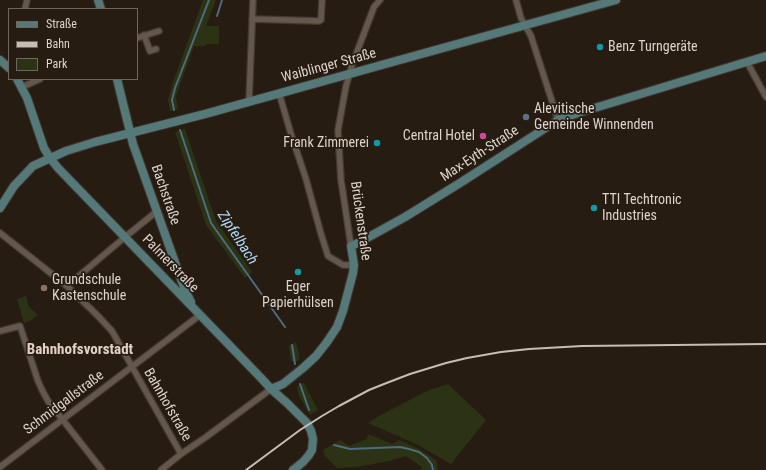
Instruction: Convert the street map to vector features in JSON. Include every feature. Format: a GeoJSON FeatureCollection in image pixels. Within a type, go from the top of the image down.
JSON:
{"type":"FeatureCollection","features":[{"type":"Feature","properties":{"kind":"street"},"geometry":{"type":"LineString","coordinates":[[249,102],[253,0]]}},
{"type":"Feature","properties":{"kind":"street"},"geometry":{"type":"LineString","coordinates":[[252,20],[319,21],[321,20],[322,0]]}},
{"type":"Feature","properties":{"kind":"street"},"geometry":{"type":"LineString","coordinates":[[374,0],[374,7]]}},
{"type":"Feature","properties":{"kind":"street"},"geometry":{"type":"LineString","coordinates":[[374,7],[380,0]]}},
{"type":"Feature","properties":{"kind":"street"},"geometry":{"type":"LineString","coordinates":[[516,0],[525,26],[531,36],[558,120]]}},
{"type":"Feature","properties":{"kind":"street","name":"Waiblinger Straße"},"geometry":{"type":"LineString","coordinates":[[0,208],[11,191],[33,166],[66,151],[279,94],[349,73],[616,0]]}},
{"type":"Feature","properties":{"kind":"street","name":"Brückenstraße"},"geometry":{"type":"LineString","coordinates":[[271,389],[280,386],[316,356],[337,327],[343,311],[354,265],[341,180],[338,130],[349,73],[374,7]]}},
{"type":"Feature","properties":{"kind":"street"},"geometry":{"type":"LineString","coordinates":[[138,38],[158,31]]}},
{"type":"Feature","properties":{"kind":"street"},"geometry":{"type":"LineString","coordinates":[[144,35],[150,51],[156,49]]}},
{"type":"Feature","properties":{"kind":"street","name":"Max-Eyth-Straße"},"geometry":{"type":"LineString","coordinates":[[351,246],[358,244],[411,213],[558,120],[578,112],[766,56]]}},
{"type":"Feature","properties":{"kind":"street"},"geometry":{"type":"LineString","coordinates":[[0,60],[8,65]]}},
{"type":"Feature","properties":{"kind":"street"},"geometry":{"type":"LineString","coordinates":[[747,62],[766,97]]}},
{"type":"Feature","properties":{"kind":"street","name":"Palmerstraße"},"geometry":{"type":"LineString","coordinates":[[18,80],[32,111],[44,148],[58,168],[271,389],[304,419],[312,433],[314,439],[313,444],[309,455],[293,470]]}},
{"type":"Feature","properties":{"kind":"street"},"geometry":{"type":"LineString","coordinates":[[22,87],[38,80]]}},
{"type":"Feature","properties":{"kind":"street","name":"Bachstraße"},"geometry":{"type":"LineString","coordinates":[[117,80],[130,133],[156,212],[185,290],[200,315]]}},
{"type":"Feature","properties":{"kind":"street"},"geometry":{"type":"LineString","coordinates":[[279,94],[306,179],[328,256],[344,265],[354,265]]}},
{"type":"Feature","properties":{"kind":"street"},"geometry":{"type":"LineString","coordinates":[[67,286],[156,212]]}},
{"type":"Feature","properties":{"kind":"street","name":"Bahnhofstraße"},"geometry":{"type":"LineString","coordinates":[[0,232],[67,286],[112,331],[181,454]]}},
{"type":"Feature","properties":{"kind":"street","name":"Schmidgallstraße"},"geometry":{"type":"LineString","coordinates":[[0,467],[200,315]]}},
{"type":"Feature","properties":{"kind":"street"},"geometry":{"type":"LineString","coordinates":[[0,330],[18,326],[38,381],[48,401],[102,470]]}},
{"type":"Feature","properties":{"kind":"street"},"geometry":{"type":"LineString","coordinates":[[160,470],[271,389]]}},
{"type":"Feature","properties":{"kind":"green space"},"geometry":{"type":"Polygon","coordinates":[[[203,0],[216,0],[206,26],[219,26],[219,44],[194,46],[176,96],[178,109],[170,111],[168,100],[172,85],[203,0]]]}},
{"type":"Feature","properties":{"kind":"green space"},"geometry":{"type":"Polygon","coordinates":[[[185,129],[216,221],[252,272],[245,278],[206,225],[175,132],[185,129]]]}},
{"type":"Feature","properties":{"kind":"green space"},"geometry":{"type":"Polygon","coordinates":[[[26,296],[29,307],[38,315],[32,320],[24,323],[17,299],[26,296]]]}},
{"type":"Feature","properties":{"kind":"green space"},"geometry":{"type":"Polygon","coordinates":[[[296,342],[299,360],[291,361],[289,346],[296,342]]]}},
{"type":"Feature","properties":{"kind":"green space"},"geometry":{"type":"Polygon","coordinates":[[[304,383],[318,410],[310,415],[298,392],[297,386],[304,383]]]}},
{"type":"Feature","properties":{"kind":"green space"},"geometry":{"type":"Polygon","coordinates":[[[448,384],[486,420],[451,464],[418,445],[368,423],[427,391],[448,384]]]}},
{"type":"Feature","properties":{"kind":"green space"},"geometry":{"type":"Polygon","coordinates":[[[368,434],[392,444],[399,440],[419,449],[436,460],[438,470],[421,470],[422,467],[406,456],[357,467],[337,468],[325,456],[323,450],[340,440],[349,446],[367,439],[368,434]]]}},
{"type":"Feature","properties":{"kind":"waterway","name":"Zipfelbach"},"geometry":{"type":"LineString","coordinates":[[174,110],[172,100],[175,88],[209,0]]}},
{"type":"Feature","properties":{"kind":"waterway"},"geometry":{"type":"LineString","coordinates":[[217,16],[222,0]]}},
{"type":"Feature","properties":{"kind":"waterway","name":"Zipfelbach"},"geometry":{"type":"LineString","coordinates":[[180,130],[211,223],[285,327]]}},
{"type":"Feature","properties":{"kind":"waterway","name":"Zipfelbach"},"geometry":{"type":"LineString","coordinates":[[292,345],[295,364]]}},
{"type":"Feature","properties":{"kind":"waterway","name":"Zipfelbach"},"geometry":{"type":"LineString","coordinates":[[300,384],[309,410]]}},
{"type":"Feature","properties":{"kind":"waterway","name":"Zipfelbach"},"geometry":{"type":"LineString","coordinates":[[334,445],[350,449],[400,447],[409,449],[419,452],[427,458],[432,465],[433,470]]}},
{"type":"Feature","properties":{"kind":"railway"},"geometry":{"type":"LineString","coordinates":[[246,470],[300,430],[339,406],[369,390],[410,374],[446,363],[501,352],[529,349],[582,346],[766,344]]}},
{"type":"Feature","properties":{"kind":"place","name":"Benz Turngeräte"},"geometry":{"type":"Point","coordinates":[600,47]}},
{"type":"Feature","properties":{"kind":"place","name":"Alevitische Gemeinde Winnenden"},"geometry":{"type":"Point","coordinates":[526,117]}},
{"type":"Feature","properties":{"kind":"place","name":"Central Hotel"},"geometry":{"type":"Point","coordinates":[483,136]}},
{"type":"Feature","properties":{"kind":"place","name":"Frank Zimmerei"},"geometry":{"type":"Point","coordinates":[377,143]}},
{"type":"Feature","properties":{"kind":"place","name":"TTI Techtronic Industries"},"geometry":{"type":"Point","coordinates":[594,208]}},
{"type":"Feature","properties":{"kind":"place","name":"Eger Papierhülsen"},"geometry":{"type":"Point","coordinates":[298,272]}},
{"type":"Feature","properties":{"kind":"place","name":"Grundschule Kastenschule"},"geometry":{"type":"Point","coordinates":[44,288]}},
{"type":"Feature","properties":{"kind":"district","name":"Bahnhofsvorstadt"},"geometry":{"type":"Point","coordinates":[80,350]}}]}
